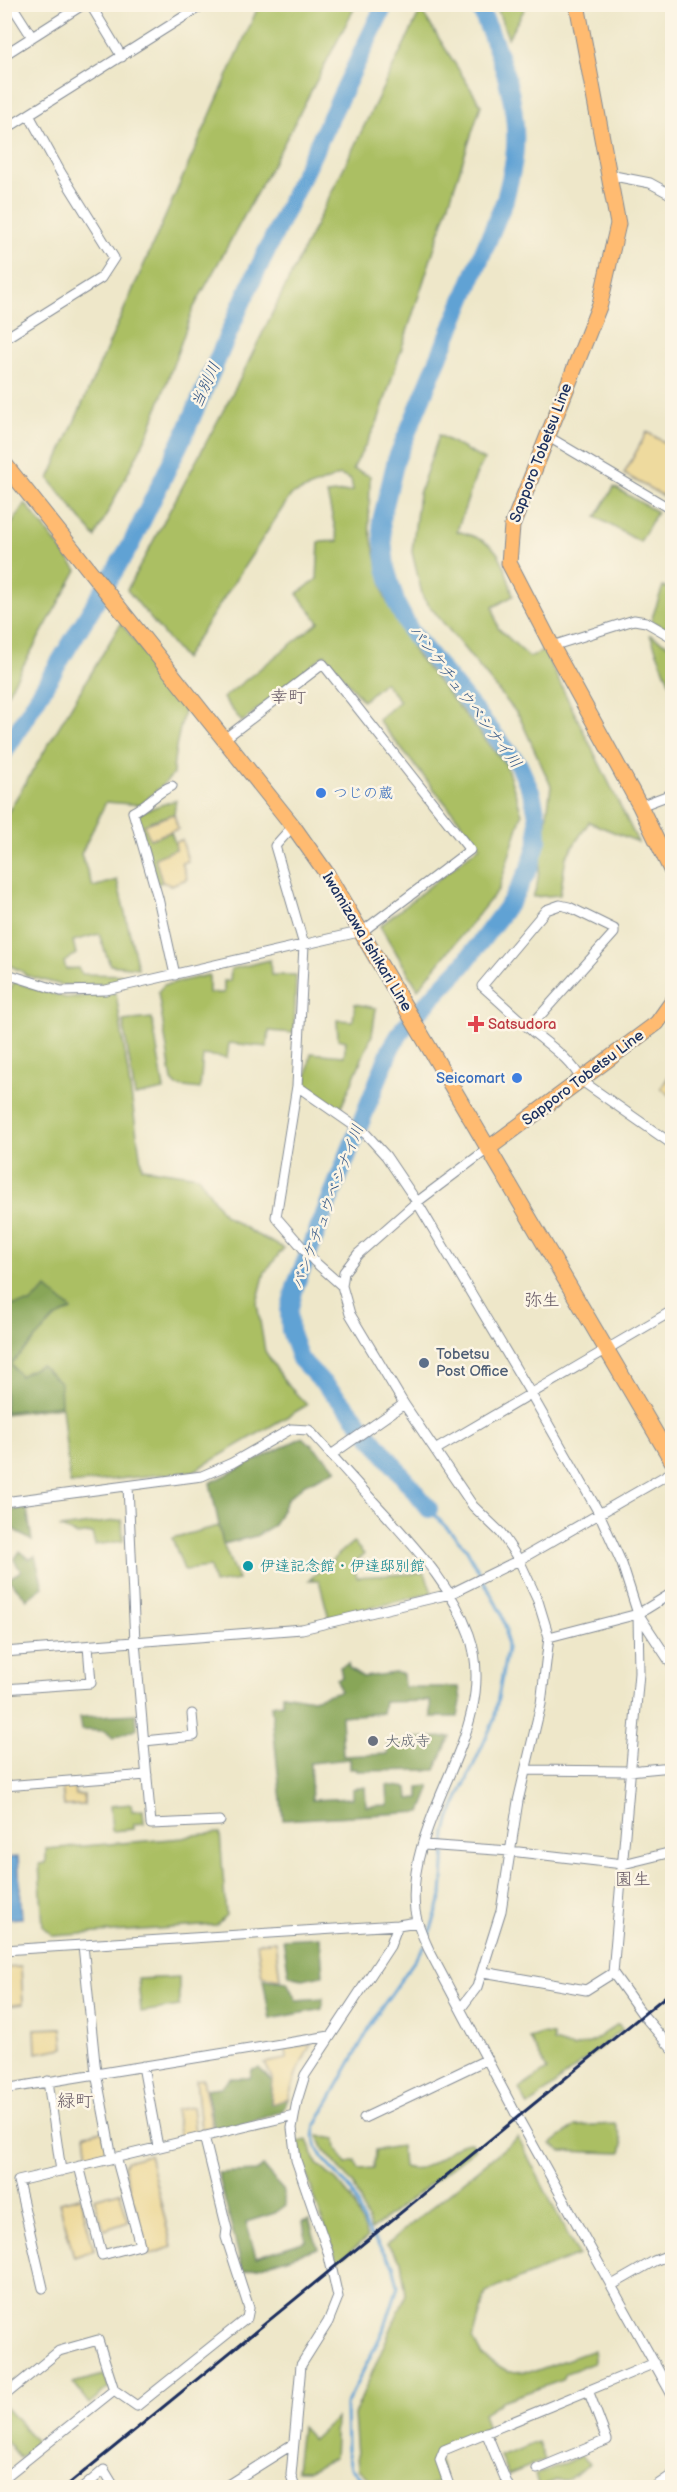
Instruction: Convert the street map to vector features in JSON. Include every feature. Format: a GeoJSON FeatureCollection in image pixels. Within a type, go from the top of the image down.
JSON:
{"type":"FeatureCollection","features":[{"type":"Feature","properties":{"kind":"main road","name":"Sapporo Tobetsu Line"},"geometry":{"type":"LineString","coordinates":[[577,4],[618,224],[602,292],[512,526],[509,563],[640,806],[672,872]]}},
{"type":"Feature","properties":{"kind":"main road","name":"Iwamizawa Ishikari Line"},"geometry":{"type":"LineString","coordinates":[[4,463],[293,826],[327,874],[363,931],[672,1461]]}},
{"type":"Feature","properties":{"kind":"main road","name":"Sapporo Tobetsu Line"},"geometry":{"type":"LineString","coordinates":[[489,1149],[657,1023],[672,1002]]}},
{"type":"Feature","properties":{"kind":"street"},"geometry":{"type":"LineString","coordinates":[[11,4],[32,37]]}},
{"type":"Feature","properties":{"kind":"street"},"geometry":{"type":"LineString","coordinates":[[4,55],[84,4]]}},
{"type":"Feature","properties":{"kind":"street"},"geometry":{"type":"LineString","coordinates":[[90,4],[122,57]]}},
{"type":"Feature","properties":{"kind":"street"},"geometry":{"type":"LineString","coordinates":[[5,128],[204,4]]}},
{"type":"Feature","properties":{"kind":"street"},"geometry":{"type":"LineString","coordinates":[[4,339],[101,278],[114,258],[61,174],[29,115]]}},
{"type":"Feature","properties":{"kind":"street"},"geometry":{"type":"LineString","coordinates":[[609,176],[650,183],[672,195]]}},
{"type":"Feature","properties":{"kind":"street"},"geometry":{"type":"LineString","coordinates":[[547,436],[672,510]]}},
{"type":"Feature","properties":{"kind":"street"},"geometry":{"type":"LineString","coordinates":[[552,646],[634,620],[646,622],[672,637]]}},
{"type":"Feature","properties":{"kind":"street"},"geometry":{"type":"LineString","coordinates":[[4,973],[61,991],[106,990],[363,931],[470,850],[323,664],[223,740]]}},
{"type":"Feature","properties":{"kind":"street"},"geometry":{"type":"LineString","coordinates":[[172,786],[158,792],[149,804],[133,812],[158,898],[175,975]]}},
{"type":"Feature","properties":{"kind":"street"},"geometry":{"type":"LineString","coordinates":[[640,806],[672,794]]}},
{"type":"Feature","properties":{"kind":"street"},"geometry":{"type":"LineString","coordinates":[[293,826],[274,846],[304,945],[297,1086],[276,1217],[315,1262],[342,1286]]}},
{"type":"Feature","properties":{"kind":"street"},"geometry":{"type":"LineString","coordinates":[[529,1028],[614,933],[614,929],[569,907],[560,905],[546,910],[482,986],[529,1028],[576,1068],[582,1081],[672,1144]]}},
{"type":"Feature","properties":{"kind":"street"},"geometry":{"type":"LineString","coordinates":[[297,1086],[366,1134],[386,1156],[417,1202],[599,1513],[616,1548],[638,1614],[672,1665]]}},
{"type":"Feature","properties":{"kind":"street"},"geometry":{"type":"LineString","coordinates":[[461,2008],[477,1987],[501,1911],[518,1801],[541,1704],[549,1637],[538,1601],[519,1560],[501,1533],[473,1506],[404,1404],[350,1314],[342,1286],[344,1272],[350,1263],[417,1202],[489,1149]]}},
{"type":"Feature","properties":{"kind":"street"},"geometry":{"type":"LineString","coordinates":[[435,1450],[672,1311]]}},
{"type":"Feature","properties":{"kind":"street"},"geometry":{"type":"LineString","coordinates":[[331,1455],[404,1404]]}},
{"type":"Feature","properties":{"kind":"street"},"geometry":{"type":"LineString","coordinates":[[4,1502],[202,1476],[232,1463],[291,1429],[309,1430],[430,1564],[460,1612],[474,1650],[476,1694],[470,1722],[440,1793],[424,1845],[416,1886],[419,1926],[437,1965],[517,2116],[672,2395]]}},
{"type":"Feature","properties":{"kind":"street"},"geometry":{"type":"LineString","coordinates":[[4,1652],[302,1629],[450,1594],[519,1560],[672,1472]]}},
{"type":"Feature","properties":{"kind":"street"},"geometry":{"type":"LineString","coordinates":[[128,1486],[135,1642],[151,1824],[220,1821]]}},
{"type":"Feature","properties":{"kind":"street"},"geometry":{"type":"LineString","coordinates":[[549,1637],[638,1614],[672,1593]]}},
{"type":"Feature","properties":{"kind":"street"},"geometry":{"type":"LineString","coordinates":[[638,1614],[639,1673],[613,1973],[643,2015],[672,2049]]}},
{"type":"Feature","properties":{"kind":"street"},"geometry":{"type":"LineString","coordinates":[[4,1689],[91,1683],[88,1646]]}},
{"type":"Feature","properties":{"kind":"street"},"geometry":{"type":"LineString","coordinates":[[144,1741],[194,1736],[192,1714]]}},
{"type":"Feature","properties":{"kind":"street"},"geometry":{"type":"LineString","coordinates":[[526,1770],[629,1771],[672,1767]]}},
{"type":"Feature","properties":{"kind":"street"},"geometry":{"type":"LineString","coordinates":[[4,1786],[147,1775]]}},
{"type":"Feature","properties":{"kind":"street"},"geometry":{"type":"LineString","coordinates":[[424,1845],[510,1851],[623,1864],[672,1852]]}},
{"type":"Feature","properties":{"kind":"street"},"geometry":{"type":"LineString","coordinates":[[4,1950],[398,1925],[419,1926]]}},
{"type":"Feature","properties":{"kind":"street"},"geometry":{"type":"LineString","coordinates":[[294,2487],[291,2475],[301,2365],[328,2322],[338,2297],[328,2252],[296,2160],[292,2128],[294,2115],[305,2075],[390,1946],[398,1925]]}},
{"type":"Feature","properties":{"kind":"street"},"geometry":{"type":"LineString","coordinates":[[79,2166],[102,2255],[140,2245],[114,2158],[96,2073],[83,1945]]}},
{"type":"Feature","properties":{"kind":"street"},"geometry":{"type":"LineString","coordinates":[[483,1972],[586,1990],[613,1973]]}},
{"type":"Feature","properties":{"kind":"street"},"geometry":{"type":"LineString","coordinates":[[4,2089],[330,2036]]}},
{"type":"Feature","properties":{"kind":"street"},"geometry":{"type":"LineString","coordinates":[[364,2118],[488,2059]]}},
{"type":"Feature","properties":{"kind":"street"},"geometry":{"type":"LineString","coordinates":[[143,2066],[158,2147]]}},
{"type":"Feature","properties":{"kind":"street"},"geometry":{"type":"LineString","coordinates":[[48,2081],[61,2171]]}},
{"type":"Feature","properties":{"kind":"street"},"geometry":{"type":"LineString","coordinates":[[43,2288],[18,2181],[294,2115]]}},
{"type":"Feature","properties":{"kind":"street"},"geometry":{"type":"LineString","coordinates":[[6,2391],[59,2351],[98,2340],[114,2390],[137,2406],[247,2318],[249,2308],[226,2237],[227,2229],[204,2136]]}},
{"type":"Feature","properties":{"kind":"street"},"geometry":{"type":"LineString","coordinates":[[612,2285],[654,2261],[672,2254]]}},
{"type":"Feature","properties":{"kind":"street"},"geometry":{"type":"LineString","coordinates":[[450,2487],[440,2460],[444,2450],[655,2363]]}},
{"type":"Feature","properties":{"kind":"street"},"geometry":{"type":"LineString","coordinates":[[4,2478],[114,2390]]}},
{"type":"Feature","properties":{"kind":"street"},"geometry":{"type":"LineString","coordinates":[[537,2469],[607,2440],[588,2390]]}},
{"type":"Feature","properties":{"kind":"street"},"geometry":{"type":"LineString","coordinates":[[486,2432],[509,2487]]}},
{"type":"Feature","properties":{"kind":"street"},"geometry":{"type":"LineString","coordinates":[[223,2487],[293,2444]]}},
{"type":"Feature","properties":{"kind":"street"},"geometry":{"type":"LineString","coordinates":[[83,2487],[104,2470],[116,2487]]}},
{"type":"Feature","properties":{"kind":"street"},"geometry":{"type":"LineString","coordinates":[[653,2487],[672,2475]]}},
{"type":"Feature","properties":{"kind":"green space"},"geometry":{"type":"Polygon","coordinates":[[[259,5],[356,5],[282,147],[193,309],[149,432],[95,537],[49,479],[259,5]]]}},
{"type":"Feature","properties":{"kind":"green space"},"geometry":{"type":"Polygon","coordinates":[[[496,5],[527,5],[508,38],[496,5]]]}},
{"type":"Feature","properties":{"kind":"green space"},"geometry":{"type":"Polygon","coordinates":[[[421,10],[481,105],[378,421],[353,469],[370,476],[369,526],[385,598],[415,653],[506,765],[522,814],[499,889],[418,989],[380,926],[480,846],[378,720],[400,701],[384,682],[363,701],[325,654],[242,722],[223,698],[319,622],[297,594],[317,579],[319,542],[338,541],[327,494],[353,491],[351,480],[340,475],[291,495],[184,659],[127,590],[239,381],[421,10]]]}},
{"type":"Feature","properties":{"kind":"green space"},"geometry":{"type":"Polygon","coordinates":[[[439,435],[484,460],[476,475],[457,531],[482,540],[491,546],[506,570],[513,596],[493,607],[498,628],[529,657],[544,651],[638,842],[589,822],[566,857],[560,895],[533,897],[537,885],[551,786],[519,716],[423,598],[412,552],[419,494],[439,435]]]}},
{"type":"Feature","properties":{"kind":"green space"},"geometry":{"type":"Polygon","coordinates":[[[614,487],[657,512],[640,542],[596,517],[614,487]]]}},
{"type":"Feature","properties":{"kind":"green space"},"geometry":{"type":"Polygon","coordinates":[[[25,503],[77,570],[5,698],[5,535],[25,503]]]}},
{"type":"Feature","properties":{"kind":"green space"},"geometry":{"type":"Polygon","coordinates":[[[663,586],[672,591],[672,633],[651,621],[663,586]]]}},
{"type":"Feature","properties":{"kind":"green space"},"geometry":{"type":"Polygon","coordinates":[[[121,623],[166,681],[186,700],[176,746],[173,775],[141,805],[106,802],[81,854],[93,887],[117,880],[138,968],[110,965],[99,934],[73,941],[76,954],[64,962],[66,969],[78,968],[82,974],[132,975],[133,978],[101,985],[61,985],[25,975],[5,963],[5,817],[121,623]]]}},
{"type":"Feature","properties":{"kind":"green space"},"geometry":{"type":"Polygon","coordinates":[[[650,635],[672,647],[672,689],[650,635]]]}},
{"type":"Feature","properties":{"kind":"green space"},"geometry":{"type":"Polygon","coordinates":[[[176,800],[174,814],[150,821],[150,839],[171,832],[177,849],[155,858],[162,882],[157,884],[137,815],[176,800]]]}},
{"type":"Feature","properties":{"kind":"green space"},"geometry":{"type":"Polygon","coordinates":[[[270,960],[271,975],[296,975],[294,1033],[269,1031],[267,1047],[229,1043],[227,1058],[203,1055],[200,1089],[177,1086],[172,1081],[158,992],[164,985],[209,975],[209,993],[224,993],[224,981],[230,981],[231,969],[270,960]]]}},
{"type":"Feature","properties":{"kind":"green space"},"geometry":{"type":"Polygon","coordinates":[[[14,982],[66,998],[116,993],[142,1168],[198,1176],[224,1215],[284,1248],[265,1272],[257,1303],[265,1351],[285,1382],[307,1405],[194,1471],[70,1484],[62,1407],[5,1414],[5,1001],[14,982]]]}},
{"type":"Feature","properties":{"kind":"green space"},"geometry":{"type":"Polygon","coordinates":[[[355,1004],[376,1008],[372,1035],[340,1110],[310,1090],[306,1084],[311,1053],[344,1056],[346,1041],[338,1039],[337,1020],[353,1021],[355,1004]]]}},
{"type":"Feature","properties":{"kind":"green space"},"geometry":{"type":"Polygon","coordinates":[[[152,1018],[164,1090],[135,1096],[123,1021],[152,1018]]]}},
{"type":"Feature","properties":{"kind":"green space"},"geometry":{"type":"Polygon","coordinates":[[[47,1288],[72,1310],[55,1318],[11,1364],[20,1376],[40,1365],[60,1382],[61,1405],[5,1412],[5,1306],[30,1303],[47,1288]]]}},
{"type":"Feature","properties":{"kind":"green space"},"geometry":{"type":"Polygon","coordinates":[[[303,1437],[337,1469],[305,1484],[288,1498],[274,1525],[256,1536],[223,1544],[210,1483],[303,1437]]]}},
{"type":"Feature","properties":{"kind":"green space"},"geometry":{"type":"Polygon","coordinates":[[[27,1508],[32,1541],[5,1524],[5,1511],[27,1508]]]}},
{"type":"Feature","properties":{"kind":"green space"},"geometry":{"type":"Polygon","coordinates":[[[122,1520],[123,1541],[95,1545],[92,1533],[77,1535],[61,1528],[122,1520]]]}},
{"type":"Feature","properties":{"kind":"green space"},"geometry":{"type":"Polygon","coordinates":[[[219,1526],[223,1544],[238,1580],[214,1584],[210,1567],[184,1570],[172,1538],[219,1526]]]}},
{"type":"Feature","properties":{"kind":"green space"},"geometry":{"type":"Polygon","coordinates":[[[353,1542],[364,1554],[353,1565],[357,1577],[425,1573],[432,1593],[329,1618],[319,1580],[309,1580],[353,1542]]]}},
{"type":"Feature","properties":{"kind":"green space"},"geometry":{"type":"Polygon","coordinates":[[[20,1551],[30,1559],[35,1556],[43,1587],[27,1599],[8,1579],[21,1571],[14,1560],[20,1551]]]}},
{"type":"Feature","properties":{"kind":"green space"},"geometry":{"type":"Polygon","coordinates":[[[348,1663],[349,1668],[363,1677],[403,1674],[404,1687],[459,1687],[461,1701],[458,1717],[431,1717],[430,1701],[384,1702],[382,1713],[341,1716],[343,1756],[388,1754],[388,1744],[407,1744],[408,1738],[450,1737],[435,1770],[356,1771],[356,1769],[350,1769],[350,1759],[310,1763],[312,1800],[352,1798],[352,1789],[365,1787],[366,1806],[388,1805],[387,1785],[408,1788],[409,1799],[419,1798],[419,1787],[429,1786],[421,1812],[283,1820],[271,1705],[282,1703],[282,1694],[313,1699],[340,1691],[337,1679],[342,1677],[340,1667],[348,1663]]]}},
{"type":"Feature","properties":{"kind":"green space"},"geometry":{"type":"Polygon","coordinates":[[[136,1714],[137,1728],[113,1738],[105,1731],[82,1730],[80,1717],[136,1714]]]}},
{"type":"Feature","properties":{"kind":"green space"},"geometry":{"type":"Polygon","coordinates":[[[131,1804],[132,1811],[143,1810],[144,1823],[134,1824],[134,1829],[112,1831],[110,1806],[131,1804]]]}},
{"type":"Feature","properties":{"kind":"green space"},"geometry":{"type":"Polygon","coordinates":[[[220,1833],[226,1915],[216,1925],[53,1936],[43,1927],[39,1864],[46,1863],[46,1849],[220,1833]]]}},
{"type":"Feature","properties":{"kind":"green space"},"geometry":{"type":"Polygon","coordinates":[[[320,1937],[323,1975],[302,1979],[289,1976],[283,1939],[320,1937]]]}},
{"type":"Feature","properties":{"kind":"green space"},"geometry":{"type":"Polygon","coordinates":[[[179,1977],[179,2006],[141,2012],[138,1979],[179,1977]]]}},
{"type":"Feature","properties":{"kind":"green space"},"geometry":{"type":"Polygon","coordinates":[[[263,1979],[287,1982],[296,2000],[323,1998],[322,2009],[270,2019],[263,1979]]]}},
{"type":"Feature","properties":{"kind":"green space"},"geometry":{"type":"Polygon","coordinates":[[[618,2024],[623,2029],[528,2106],[519,2089],[547,2070],[530,2038],[542,2034],[553,2035],[553,2042],[573,2048],[592,2042],[618,2024]]]}},
{"type":"Feature","properties":{"kind":"green space"},"geometry":{"type":"Polygon","coordinates":[[[259,2068],[272,2082],[271,2103],[288,2099],[282,2111],[215,2131],[206,2089],[221,2087],[230,2078],[250,2078],[252,2070],[259,2068]]]}},
{"type":"Feature","properties":{"kind":"green space"},"geometry":{"type":"Polygon","coordinates":[[[616,2124],[623,2144],[621,2153],[561,2151],[551,2144],[575,2126],[616,2124]]]}},
{"type":"Feature","properties":{"kind":"green space"},"geometry":{"type":"Polygon","coordinates":[[[318,2136],[336,2139],[337,2148],[346,2164],[355,2161],[359,2169],[374,2168],[375,2150],[401,2146],[403,2167],[414,2169],[432,2163],[463,2143],[472,2142],[475,2149],[371,2230],[354,2185],[324,2150],[318,2136]]]}},
{"type":"Feature","properties":{"kind":"green space"},"geometry":{"type":"Polygon","coordinates":[[[518,2137],[578,2255],[486,2292],[473,2339],[482,2356],[509,2372],[535,2371],[594,2350],[594,2363],[566,2373],[563,2380],[502,2401],[483,2413],[488,2429],[436,2450],[444,2479],[429,2487],[378,2487],[358,2469],[354,2415],[406,2294],[401,2261],[387,2244],[518,2137]]]}},
{"type":"Feature","properties":{"kind":"green space"},"geometry":{"type":"Polygon","coordinates":[[[307,2140],[317,2164],[337,2181],[351,2198],[368,2237],[337,2262],[304,2167],[298,2142],[307,2140]]]}},
{"type":"Feature","properties":{"kind":"green space"},"geometry":{"type":"Polygon","coordinates":[[[263,2167],[282,2189],[286,2205],[275,2213],[246,2222],[256,2257],[306,2241],[303,2222],[309,2220],[318,2248],[243,2272],[218,2173],[256,2171],[263,2167]]]}},
{"type":"Feature","properties":{"kind":"green space"},"geometry":{"type":"Polygon","coordinates":[[[104,2375],[109,2387],[89,2404],[73,2383],[104,2375]]]}},
{"type":"Feature","properties":{"kind":"green space"},"geometry":{"type":"Polygon","coordinates":[[[5,2407],[37,2443],[20,2458],[5,2441],[5,2407]]]}},
{"type":"Feature","properties":{"kind":"green space"},"geometry":{"type":"Polygon","coordinates":[[[336,2418],[334,2458],[310,2470],[296,2470],[301,2427],[313,2440],[336,2418]]]}},
{"type":"Feature","properties":{"kind":"green space"},"geometry":{"type":"Polygon","coordinates":[[[538,2442],[545,2460],[508,2475],[500,2457],[538,2442]]]}},
{"type":"Feature","properties":{"kind":"green space"},"geometry":{"type":"Polygon","coordinates":[[[582,2456],[590,2464],[567,2480],[557,2480],[539,2487],[535,2475],[582,2456]]]}},
{"type":"Feature","properties":{"kind":"sand"},"geometry":{"type":"Polygon","coordinates":[[[647,432],[672,447],[672,501],[624,474],[647,432]]]}},
{"type":"Feature","properties":{"kind":"sand"},"geometry":{"type":"Polygon","coordinates":[[[174,814],[178,829],[150,839],[144,825],[174,814]]]}},
{"type":"Feature","properties":{"kind":"sand"},"geometry":{"type":"Polygon","coordinates":[[[182,840],[188,861],[182,863],[187,879],[171,885],[162,882],[155,858],[176,849],[175,842],[182,840]]]}},
{"type":"Feature","properties":{"kind":"sand"},"geometry":{"type":"Polygon","coordinates":[[[672,1071],[672,1097],[661,1088],[672,1071]]]}},
{"type":"Feature","properties":{"kind":"sand"},"geometry":{"type":"Polygon","coordinates":[[[74,1785],[75,1795],[84,1795],[84,1805],[64,1806],[62,1786],[74,1785]]]}},
{"type":"Feature","properties":{"kind":"sand"},"geometry":{"type":"Polygon","coordinates":[[[275,1941],[280,1979],[262,1976],[257,1943],[275,1941]]]}},
{"type":"Feature","properties":{"kind":"sand"},"geometry":{"type":"Polygon","coordinates":[[[21,1967],[23,2004],[6,2006],[5,1968],[21,1967]]]}},
{"type":"Feature","properties":{"kind":"sand"},"geometry":{"type":"Polygon","coordinates":[[[62,2028],[64,2048],[36,2053],[35,2029],[62,2028]]]}},
{"type":"Feature","properties":{"kind":"sand"},"geometry":{"type":"Polygon","coordinates":[[[311,2044],[296,2074],[288,2099],[271,2104],[273,2081],[265,2063],[287,2059],[286,2048],[311,2044]]]}},
{"type":"Feature","properties":{"kind":"sand"},"geometry":{"type":"Polygon","coordinates":[[[203,2079],[212,2127],[201,2129],[196,2080],[203,2079]]]}},
{"type":"Feature","properties":{"kind":"sand"},"geometry":{"type":"Polygon","coordinates":[[[192,2107],[195,2132],[180,2137],[175,2110],[192,2107]]]}},
{"type":"Feature","properties":{"kind":"sand"},"geometry":{"type":"Polygon","coordinates":[[[103,2131],[107,2153],[88,2158],[85,2134],[103,2131]]]}},
{"type":"Feature","properties":{"kind":"sand"},"geometry":{"type":"Polygon","coordinates":[[[149,2155],[172,2247],[149,2255],[124,2167],[126,2161],[149,2155]]]}},
{"type":"Feature","properties":{"kind":"sand"},"geometry":{"type":"Polygon","coordinates":[[[120,2192],[128,2222],[104,2230],[94,2199],[120,2192]]]}},
{"type":"Feature","properties":{"kind":"sand"},"geometry":{"type":"Polygon","coordinates":[[[80,2197],[94,2250],[74,2257],[59,2202],[80,2197]]]}},
{"type":"Feature","properties":{"kind":"water"},"geometry":{"type":"Polygon","coordinates":[[[18,1857],[22,1918],[5,1919],[5,1858],[18,1857]]]}},
{"type":"Feature","properties":{"kind":"waterway","name":"当別川"},"geometry":{"type":"LineString","coordinates":[[4,753],[131,544],[187,429],[244,298],[385,4]]}},
{"type":"Feature","properties":{"kind":"waterway","name":"パンケチュウベシナイ川"},"geometry":{"type":"LineString","coordinates":[[429,1509],[350,1411],[300,1359],[290,1331],[289,1311],[296,1284],[390,1050],[404,1027],[463,965],[512,900],[530,867],[538,840],[537,815],[532,794],[519,765],[411,632],[397,605],[386,568],[381,521],[396,460],[505,200],[513,164],[514,118],[507,79],[478,4]]}},
{"type":"Feature","properties":{"kind":"waterway","name":"パンケチュウベシナイ川"},"geometry":{"type":"LineString","coordinates":[[427,1941],[442,1896],[446,1833],[450,1817],[494,1720],[507,1649],[506,1629],[501,1613],[466,1548],[429,1509]]}},
{"type":"Feature","properties":{"kind":"waterway","name":"パンケチュウベシナイ川"},"geometry":{"type":"LineString","coordinates":[[370,2488],[351,2468],[347,2451],[346,2405],[385,2327],[398,2286],[393,2265],[365,2226],[352,2191],[322,2157],[314,2137],[316,2125],[377,2014],[424,1947]]}},
{"type":"Feature","properties":{"kind":"railway"},"geometry":{"type":"LineString","coordinates":[[64,2488],[672,1991]]}},
{"type":"Feature","properties":{"kind":"place","name":"つじの蔵"},"geometry":{"type":"Point","coordinates":[321,793]}},
{"type":"Feature","properties":{"kind":"place","name":"Satsudora"},"geometry":{"type":"Point","coordinates":[476,1024]}},
{"type":"Feature","properties":{"kind":"place","name":"Seicomart"},"geometry":{"type":"Point","coordinates":[517,1078]}},
{"type":"Feature","properties":{"kind":"place","name":"Tobetsu Post Office"},"geometry":{"type":"Point","coordinates":[424,1363]}},
{"type":"Feature","properties":{"kind":"place","name":"伊達記念館・伊達邸別館"},"geometry":{"type":"Point","coordinates":[248,1566]}},
{"type":"Feature","properties":{"kind":"place","name":"大成寺"},"geometry":{"type":"Point","coordinates":[373,1741]}},
{"type":"Feature","properties":{"kind":"district","name":"幸町"},"geometry":{"type":"Point","coordinates":[288,697]}},
{"type":"Feature","properties":{"kind":"district","name":"弥生"},"geometry":{"type":"Point","coordinates":[542,1300]}},
{"type":"Feature","properties":{"kind":"district","name":"園生"},"geometry":{"type":"Point","coordinates":[633,1879]}},
{"type":"Feature","properties":{"kind":"district","name":"緑町"},"geometry":{"type":"Point","coordinates":[75,2101]}}]}
